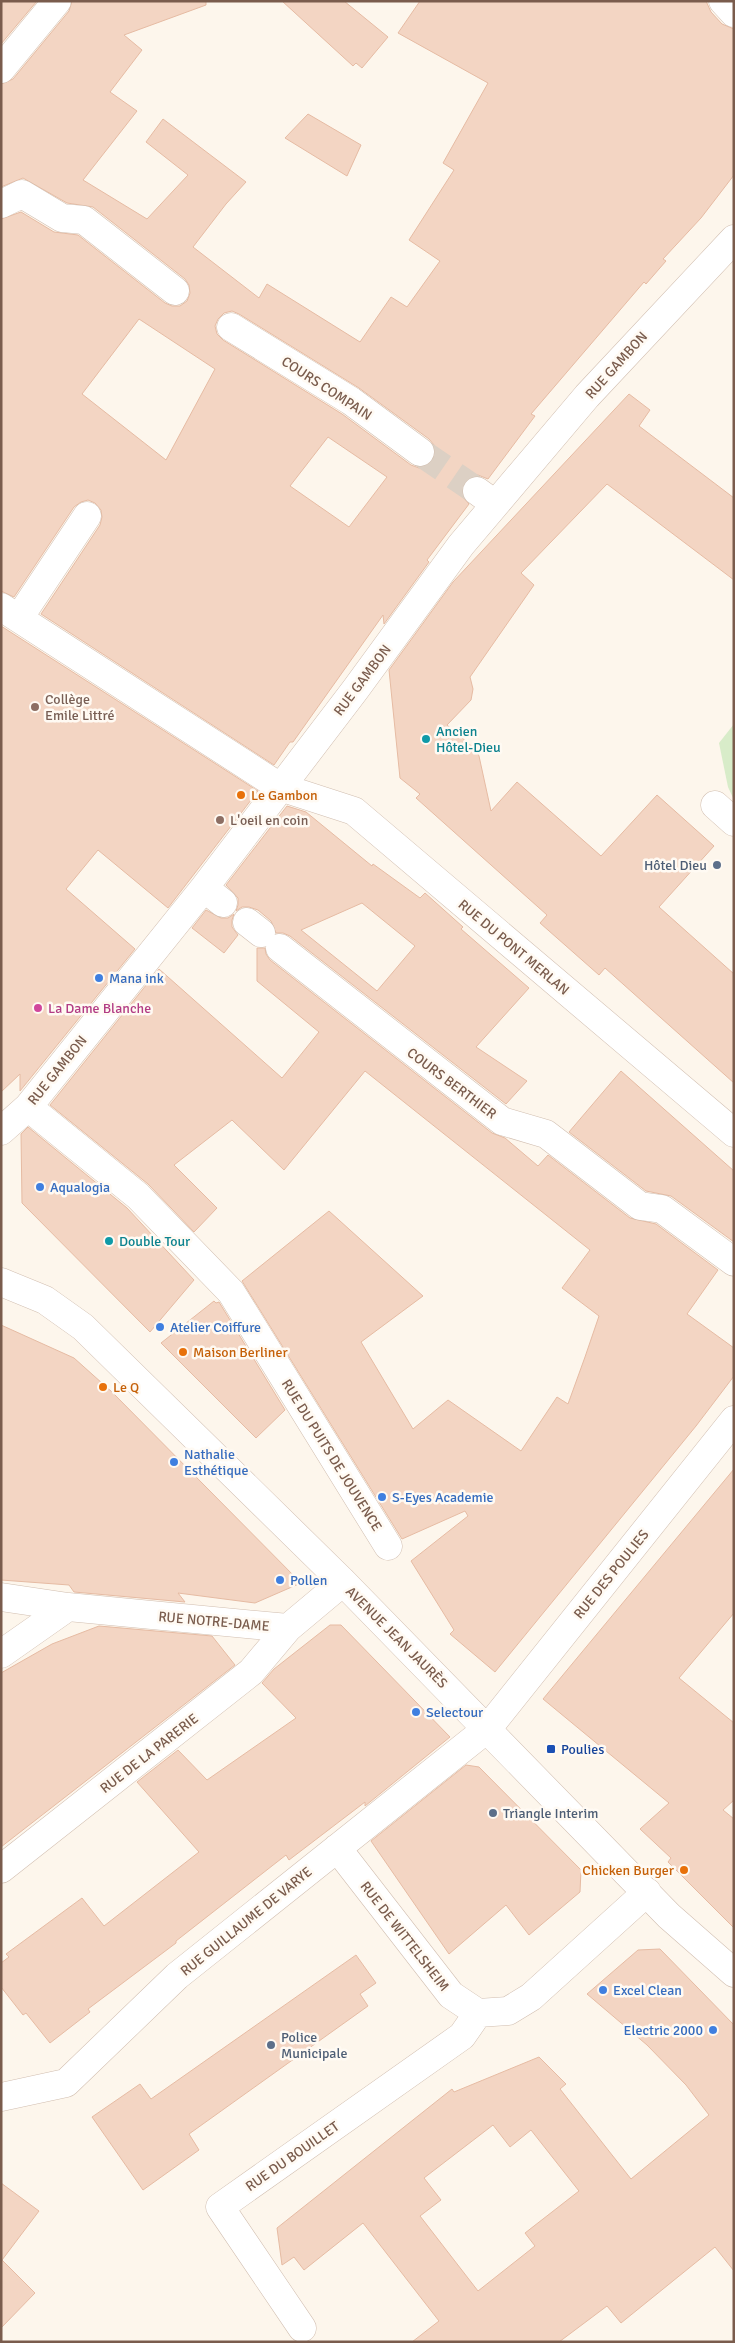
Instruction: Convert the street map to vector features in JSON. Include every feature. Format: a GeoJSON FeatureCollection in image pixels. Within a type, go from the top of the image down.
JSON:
{"type":"FeatureCollection","features":[{"type":"Feature","properties":{"kind":"street"},"geometry":{"type":"LineString","coordinates":[[1,69],[57,1]]}},
{"type":"Feature","properties":{"kind":"street"},"geometry":{"type":"LineString","coordinates":[[723,1],[734,12]]}},
{"type":"Feature","properties":{"kind":"street"},"geometry":{"type":"LineString","coordinates":[[1,204],[22,194],[62,218],[84,220],[175,291]]}},
{"type":"Feature","properties":{"kind":"street","name":"RUE GAMBON"},"geometry":{"type":"LineString","coordinates":[[1,1131],[28,1107],[214,896],[280,787],[355,690],[461,545],[486,498],[587,396],[734,239]]}},
{"type":"Feature","properties":{"kind":"street","name":"COURS COMPAIN"},"geometry":{"type":"LineString","coordinates":[[231,327],[350,401],[420,452]]}},
{"type":"Feature","properties":{"kind":"street"},"geometry":{"type":"LineString","coordinates":[[10,613],[87,516]]}},
{"type":"Feature","properties":{"kind":"street","name":"RUE DU PONT MERLAN"},"geometry":{"type":"LineString","coordinates":[[10,613],[280,787],[354,811],[734,1134]]}},
{"type":"Feature","properties":{"kind":"street","name":"COURS BERTHIER"},"geometry":{"type":"LineString","coordinates":[[263,934],[502,1121],[546,1134],[640,1206],[662,1210],[734,1262]]}},
{"type":"Feature","properties":{"kind":"street","name":"RUE DU PUITS DE JOUVENCE"},"geometry":{"type":"LineString","coordinates":[[28,1107],[138,1196],[231,1292],[388,1546]]}},
{"type":"Feature","properties":{"kind":"street","name":"AVENUE JEAN JAURÈS"},"geometry":{"type":"LineString","coordinates":[[1,1282],[45,1300],[83,1327],[488,1728],[669,1916],[734,1973]]}},
{"type":"Feature","properties":{"kind":"street","name":"RUE DES POULIES"},"geometry":{"type":"LineString","coordinates":[[488,1728],[734,1420]]}},
{"type":"Feature","properties":{"kind":"street","name":"RUE NOTRE-DAME"},"geometry":{"type":"LineString","coordinates":[[1,1597],[68,1607],[288,1628],[342,1582]]}},
{"type":"Feature","properties":{"kind":"street"},"geometry":{"type":"LineString","coordinates":[[1,1654],[68,1607]]}},
{"type":"Feature","properties":{"kind":"street","name":"RUE DE LA PARERIE"},"geometry":{"type":"LineString","coordinates":[[1,1869],[251,1672],[288,1628]]}},
{"type":"Feature","properties":{"kind":"street","name":"RUE GUILLAUME DE VARYE"},"geometry":{"type":"LineString","coordinates":[[1,2096],[66,2083],[177,1976],[488,1728]]}},
{"type":"Feature","properties":{"kind":"street","name":"RUE DE WITTELSHEIM"},"geometry":{"type":"LineString","coordinates":[[337,1848],[451,1995],[478,2013]]}},
{"type":"Feature","properties":{"kind":"street"},"geometry":{"type":"LineString","coordinates":[[478,2013],[508,2011],[531,1997],[647,1892]]}},
{"type":"Feature","properties":{"kind":"street","name":"RUE DU BOUILLET"},"geometry":{"type":"LineString","coordinates":[[302,2328],[220,2207],[462,2036],[478,2013]]}},
{"type":"Feature","properties":{"kind":"green space"},"geometry":{"type":"Polygon","coordinates":[[[734,724],[734,800],[728,787],[719,743],[734,724]]]}},
{"type":"Feature","properties":{"kind":"building"},"geometry":{"type":"Polygon","coordinates":[[[1,1],[37,1],[1,44],[1,1]]]}},
{"type":"Feature","properties":{"kind":"building"},"geometry":{"type":"Polygon","coordinates":[[[72,1],[206,1],[206,5],[124,35],[142,50],[110,92],[137,111],[83,180],[147,219],[188,175],[146,142],[163,119],[246,182],[226,204],[193,247],[259,298],[267,284],[360,342],[391,297],[407,307],[440,261],[409,240],[454,170],[443,163],[488,83],[398,33],[420,1],[706,1],[711,12],[722,24],[734,29],[734,175],[701,218],[663,259],[666,261],[646,284],[644,282],[531,414],[535,416],[488,479],[478,475],[471,477],[465,482],[462,489],[463,497],[469,504],[427,560],[429,562],[384,624],[383,615],[293,742],[290,742],[274,765],[41,614],[100,525],[101,510],[95,503],[88,500],[74,507],[14,597],[1,591],[1,219],[21,212],[54,232],[78,235],[165,303],[172,306],[180,306],[187,301],[190,293],[189,285],[185,279],[93,207],[67,203],[23,178],[1,187],[1,84],[13,79],[69,11],[72,1]],[[232,311],[224,313],[218,319],[215,326],[217,334],[223,340],[342,414],[411,465],[419,468],[427,466],[432,462],[436,453],[434,445],[429,439],[359,388],[239,314],[232,311]],[[139,319],[82,394],[166,460],[215,369],[139,319]],[[328,437],[290,486],[349,527],[387,477],[328,437]]]}},
{"type":"Feature","properties":{"kind":"building"},"geometry":{"type":"Polygon","coordinates":[[[282,1],[344,1],[388,37],[362,68],[356,63],[353,66],[282,1]]]}},
{"type":"Feature","properties":{"kind":"building"},"geometry":{"type":"Polygon","coordinates":[[[308,114],[361,145],[347,176],[285,138],[308,114]]]}},
{"type":"Feature","properties":{"kind":"building","name":"Ancien Hôtel-Dieu"},"geometry":{"type":"Polygon","coordinates":[[[629,394],[650,410],[639,426],[734,498],[734,580],[607,484],[521,573],[534,585],[470,677],[473,689],[471,700],[447,725],[476,750],[491,811],[517,782],[601,856],[657,795],[714,846],[659,907],[734,974],[734,1083],[605,968],[599,975],[540,923],[547,915],[416,798],[420,794],[400,778],[389,670],[453,582],[629,394]]]}},
{"type":"Feature","properties":{"kind":"building"},"geometry":{"type":"Polygon","coordinates":[[[1,626],[258,791],[168,908],[98,850],[66,889],[135,949],[20,1091],[20,1074],[1,1092],[1,626]]]}},
{"type":"Feature","properties":{"kind":"building"},"geometry":{"type":"Polygon","coordinates":[[[287,806],[306,812],[372,866],[373,864],[420,898],[425,893],[463,927],[461,929],[529,988],[476,1047],[527,1081],[506,1104],[290,936],[276,933],[271,921],[258,910],[242,907],[236,911],[238,898],[226,885],[287,806]],[[362,903],[301,930],[377,991],[415,946],[362,903]]]}},
{"type":"Feature","properties":{"kind":"building"},"geometry":{"type":"Polygon","coordinates":[[[206,910],[221,918],[228,918],[234,914],[232,927],[238,935],[224,953],[192,928],[206,910]]]}},
{"type":"Feature","properties":{"kind":"building"},"geometry":{"type":"Polygon","coordinates":[[[257,948],[265,948],[270,960],[492,1133],[505,1138],[538,1166],[548,1155],[630,1218],[656,1224],[718,1270],[687,1314],[734,1348],[734,1376],[696,1426],[495,1672],[450,1634],[454,1630],[411,1561],[468,1516],[465,1511],[402,1539],[242,1281],[329,1211],[423,1296],[361,1342],[413,1429],[448,1400],[521,1451],[557,1397],[568,1404],[585,1357],[599,1316],[562,1288],[590,1250],[365,1071],[284,1170],[232,1120],[174,1165],[217,1208],[194,1232],[148,1184],[50,1105],[159,969],[282,1078],[319,1032],[257,981],[257,948]]]}},
{"type":"Feature","properties":{"kind":"building"},"geometry":{"type":"Polygon","coordinates":[[[621,1071],[734,1171],[734,1242],[671,1196],[646,1191],[569,1132],[621,1071]]]}},
{"type":"Feature","properties":{"kind":"building"},"geometry":{"type":"Polygon","coordinates":[[[28,1127],[127,1208],[194,1280],[150,1332],[22,1203],[21,1134],[28,1127]]]}},
{"type":"Feature","properties":{"kind":"building"},"geometry":{"type":"Polygon","coordinates":[[[214,1301],[216,1303],[219,1302],[285,1410],[256,1438],[161,1343],[214,1301]]]}},
{"type":"Feature","properties":{"kind":"building"},"geometry":{"type":"Polygon","coordinates":[[[1,1325],[74,1358],[112,1392],[301,1583],[255,1603],[178,1593],[185,1602],[74,1592],[69,1585],[1,1580],[1,1325]]]}},
{"type":"Feature","properties":{"kind":"building"},"geometry":{"type":"Polygon","coordinates":[[[734,1469],[734,1613],[679,1678],[734,1723],[734,1800],[723,1810],[734,1819],[734,1928],[668,1862],[671,1858],[640,1829],[669,1803],[543,1699],[734,1469]]]}},
{"type":"Feature","properties":{"kind":"building"},"geometry":{"type":"Polygon","coordinates":[[[330,1625],[341,1625],[450,1737],[365,1806],[365,1802],[289,1860],[286,1855],[176,1941],[176,1943],[88,2009],[90,2012],[50,2043],[26,2013],[23,2015],[1,1987],[1,1963],[9,1957],[6,1954],[82,1898],[104,1926],[199,1852],[137,1782],[178,1750],[207,1780],[296,1718],[262,1683],[274,1669],[330,1625]]]}},
{"type":"Feature","properties":{"kind":"building"},"geometry":{"type":"Polygon","coordinates":[[[99,1626],[212,1636],[235,1665],[1,1847],[1,1673],[52,1644],[99,1626]]]}},
{"type":"Feature","properties":{"kind":"building"},"geometry":{"type":"Polygon","coordinates":[[[466,1765],[479,1767],[581,1870],[580,1892],[529,1935],[506,1905],[449,1954],[371,1841],[466,1765]]]}},
{"type":"Feature","properties":{"kind":"building"},"geometry":{"type":"Polygon","coordinates":[[[660,1949],[734,2025],[734,2271],[715,2247],[621,2323],[607,2306],[559,2342],[412,2342],[439,2321],[363,2223],[304,2270],[294,2257],[282,2265],[277,2228],[452,2089],[454,2092],[539,2057],[566,2084],[560,2089],[631,2179],[709,2115],[686,2085],[647,2045],[587,1994],[638,1950],[660,1949]],[[493,2125],[424,2178],[441,2200],[420,2216],[478,2291],[535,2246],[525,2233],[579,2191],[531,2130],[510,2147],[493,2125]]]}},
{"type":"Feature","properties":{"kind":"building","name":"Police Municipale"},"geometry":{"type":"Polygon","coordinates":[[[356,1955],[376,1983],[360,1994],[368,2006],[189,2134],[199,2150],[143,2190],[92,2117],[140,2084],[151,2099],[356,1955]]]}},
{"type":"Feature","properties":{"kind":"building"},"geometry":{"type":"Polygon","coordinates":[[[1,2183],[39,2211],[2,2260],[35,2293],[1,2328],[1,2183]]]}},
{"type":"Feature","properties":{"kind":"tunnel"},"geometry":{"type":"LineString","coordinates":[[420,452],[477,491]]}},
{"type":"Feature","properties":{"kind":"place","name":"Collège Emile Littré"},"geometry":{"type":"Point","coordinates":[35,707]}},
{"type":"Feature","properties":{"kind":"place","name":"Ancien Hôtel-Dieu"},"geometry":{"type":"Point","coordinates":[426,739]}},
{"type":"Feature","properties":{"kind":"place","name":"Le Gambon"},"geometry":{"type":"Point","coordinates":[241,795]}},
{"type":"Feature","properties":{"kind":"place","name":"L'oeil en coin"},"geometry":{"type":"Point","coordinates":[220,820]}},
{"type":"Feature","properties":{"kind":"place","name":"Hôtel Dieu"},"geometry":{"type":"Point","coordinates":[717,865]}},
{"type":"Feature","properties":{"kind":"place","name":"Mana ink"},"geometry":{"type":"Point","coordinates":[99,978]}},
{"type":"Feature","properties":{"kind":"place","name":"La Dame Blanche"},"geometry":{"type":"Point","coordinates":[38,1008]}},
{"type":"Feature","properties":{"kind":"place","name":"Aqualogia"},"geometry":{"type":"Point","coordinates":[40,1187]}},
{"type":"Feature","properties":{"kind":"place","name":"Double Tour"},"geometry":{"type":"Point","coordinates":[109,1241]}},
{"type":"Feature","properties":{"kind":"place","name":"Atelier Coiffure"},"geometry":{"type":"Point","coordinates":[160,1327]}},
{"type":"Feature","properties":{"kind":"place","name":"Maison Berliner"},"geometry":{"type":"Point","coordinates":[183,1352]}},
{"type":"Feature","properties":{"kind":"place","name":"Le Q"},"geometry":{"type":"Point","coordinates":[103,1387]}},
{"type":"Feature","properties":{"kind":"place","name":"Nathalie Esthétique"},"geometry":{"type":"Point","coordinates":[174,1462]}},
{"type":"Feature","properties":{"kind":"place","name":"S-Eyes Academie"},"geometry":{"type":"Point","coordinates":[382,1497]}},
{"type":"Feature","properties":{"kind":"place","name":"Pollen"},"geometry":{"type":"Point","coordinates":[280,1580]}},
{"type":"Feature","properties":{"kind":"place","name":"Selectour"},"geometry":{"type":"Point","coordinates":[416,1712]}},
{"type":"Feature","properties":{"kind":"place","name":"Poulies"},"geometry":{"type":"Point","coordinates":[551,1749]}},
{"type":"Feature","properties":{"kind":"place","name":"Triangle Interim"},"geometry":{"type":"Point","coordinates":[493,1813]}},
{"type":"Feature","properties":{"kind":"place","name":"Chicken Burger"},"geometry":{"type":"Point","coordinates":[684,1870]}},
{"type":"Feature","properties":{"kind":"place","name":"Excel Clean"},"geometry":{"type":"Point","coordinates":[603,1990]}},
{"type":"Feature","properties":{"kind":"place","name":"Electric 2000"},"geometry":{"type":"Point","coordinates":[713,2030]}},
{"type":"Feature","properties":{"kind":"place","name":"Police Municipale"},"geometry":{"type":"Point","coordinates":[271,2045]}}]}
